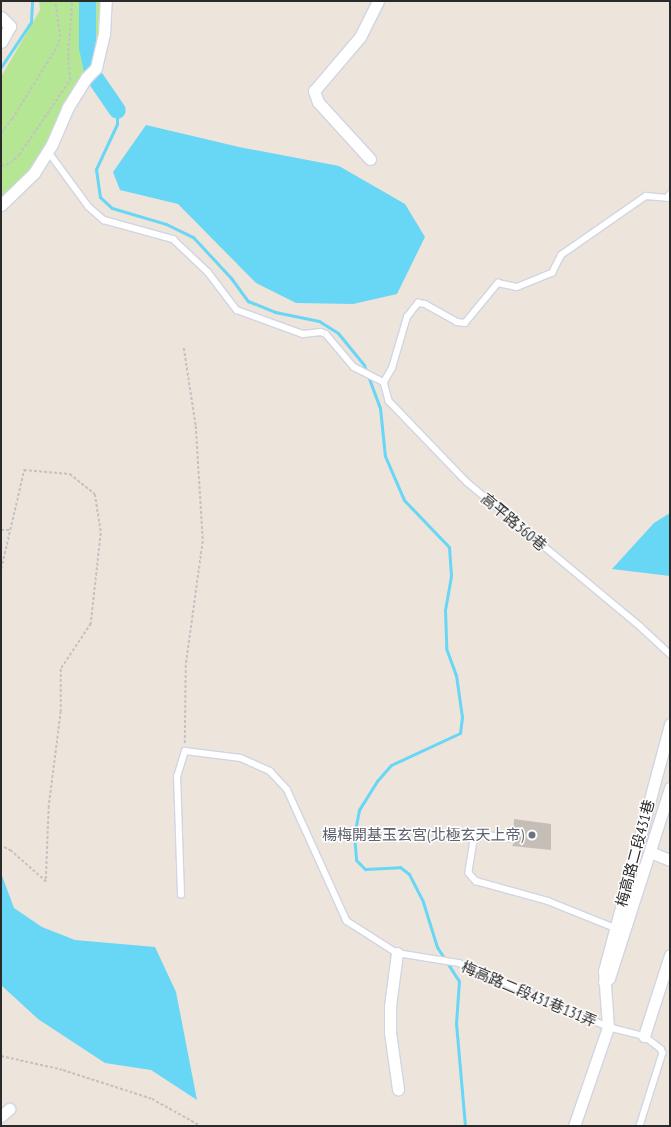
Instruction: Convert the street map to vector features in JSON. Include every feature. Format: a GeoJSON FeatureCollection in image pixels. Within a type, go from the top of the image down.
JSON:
{"type":"FeatureCollection","features":[{"type":"Feature","properties":{"kind":"street"},"geometry":{"type":"LineString","coordinates":[[1,205],[34,173],[48,151],[68,107],[86,78],[96,68],[104,34],[106,1]]}},
{"type":"Feature","properties":{"kind":"street"},"geometry":{"type":"LineString","coordinates":[[370,159],[318,102],[314,91],[360,37],[378,1]]}},
{"type":"Feature","properties":{"kind":"street"},"geometry":{"type":"LineString","coordinates":[[1,17],[10,26],[1,42]]}},
{"type":"Feature","properties":{"kind":"street","name":"梅高路二段431巷"},"geometry":{"type":"LineString","coordinates":[[574,1126],[608,1027],[604,971],[670,724]]}},
{"type":"Feature","properties":{"kind":"street","name":"梅高路二段431巷"},"geometry":{"type":"LineString","coordinates":[[604,982],[609,978],[670,788]]}},
{"type":"Feature","properties":{"kind":"street"},"geometry":{"type":"LineString","coordinates":[[650,852],[670,860]]}},
{"type":"Feature","properties":{"kind":"street"},"geometry":{"type":"LineString","coordinates":[[398,953],[390,1006],[390,1032],[398,1089]]}},
{"type":"Feature","properties":{"kind":"street"},"geometry":{"type":"LineString","coordinates":[[644,1036],[670,955]]}},
{"type":"Feature","properties":{"kind":"lane"},"geometry":{"type":"LineString","coordinates":[[48,151],[89,207],[104,220],[172,240],[208,272],[237,310],[303,334],[321,332],[326,334],[354,366],[384,382],[392,368],[407,317],[418,303],[425,304],[457,322],[466,323],[498,283],[517,287],[552,273],[561,255],[646,196],[667,198],[670,194]]}},
{"type":"Feature","properties":{"kind":"lane","name":"高平路360巷"},"geometry":{"type":"LineString","coordinates":[[384,382],[389,402],[467,482],[641,627],[670,654]]}},
{"type":"Feature","properties":{"kind":"lane"},"geometry":{"type":"LineString","coordinates":[[181,895],[177,777],[185,752],[241,758],[270,771],[287,789],[346,921],[398,953]]}},
{"type":"Feature","properties":{"kind":"lane"},"geometry":{"type":"LineString","coordinates":[[512,839],[475,834],[469,873],[476,881],[548,901],[615,928]]}},
{"type":"Feature","properties":{"kind":"lane","name":"梅高路二段431巷131弄"},"geometry":{"type":"LineString","coordinates":[[398,953],[451,962],[608,1027],[644,1036]]}},
{"type":"Feature","properties":{"kind":"lane"},"geometry":{"type":"LineString","coordinates":[[640,1126],[663,1053],[661,1049],[644,1036]]}},
{"type":"Feature","properties":{"kind":"path"},"geometry":{"type":"LineString","coordinates":[[1,133],[12,119],[57,47],[60,38],[54,1]]}},
{"type":"Feature","properties":{"kind":"path"},"geometry":{"type":"LineString","coordinates":[[1,166],[10,163],[20,155],[70,80],[68,56],[73,12],[72,1]]}},
{"type":"Feature","properties":{"kind":"path"},"geometry":{"type":"LineString","coordinates":[[184,348],[196,426],[203,541],[186,665],[185,752]]}},
{"type":"Feature","properties":{"kind":"path"},"geometry":{"type":"LineString","coordinates":[[1,569],[24,470],[70,474],[95,494],[101,533],[91,624],[61,669],[61,711],[49,806],[46,882],[11,851],[1,846]]}},
{"type":"Feature","properties":{"kind":"path"},"geometry":{"type":"LineString","coordinates":[[1,530],[11,530]]}},
{"type":"Feature","properties":{"kind":"path"},"geometry":{"type":"LineString","coordinates":[[1,1056],[63,1070],[152,1099],[201,1126]]}},
{"type":"Feature","properties":{"kind":"green space"},"geometry":{"type":"Polygon","coordinates":[[[39,1],[101,1],[102,32],[94,62],[50,139],[20,183],[1,198],[1,77],[40,10],[39,1]]]}},
{"type":"Feature","properties":{"kind":"water"},"geometry":{"type":"Polygon","coordinates":[[[146,125],[239,147],[339,166],[405,204],[425,237],[397,294],[353,304],[296,303],[256,283],[178,204],[120,190],[113,172],[146,125]]]}},
{"type":"Feature","properties":{"kind":"water"},"geometry":{"type":"Polygon","coordinates":[[[670,513],[670,576],[612,569],[654,523],[670,513]]]}},
{"type":"Feature","properties":{"kind":"water"},"geometry":{"type":"Polygon","coordinates":[[[1,873],[14,908],[42,927],[75,940],[155,947],[176,992],[197,1100],[151,1070],[105,1063],[38,1019],[1,985],[1,873]]]}},
{"type":"Feature","properties":{"kind":"building","name":"楊梅開基玉玄宮(北極玄天上帝)"},"geometry":{"type":"Polygon","coordinates":[[[514,819],[551,824],[551,850],[512,846],[516,839],[513,835],[514,819]]]}},
{"type":"Feature","properties":{"kind":"waterway"},"geometry":{"type":"LineString","coordinates":[[1,67],[31,22],[32,1]]}},
{"type":"Feature","properties":{"kind":"waterway"},"geometry":{"type":"LineString","coordinates":[[87,1],[87,47],[93,75],[117,110]]}},
{"type":"Feature","properties":{"kind":"waterway"},"geometry":{"type":"LineString","coordinates":[[117,110],[117,124],[96,169],[100,197],[112,208],[166,224],[193,237],[231,278],[248,301],[275,312],[319,321],[338,333],[364,365],[380,408],[385,456],[404,500],[449,547],[451,576],[445,610],[446,648],[456,675],[462,717],[460,733],[391,765],[377,781],[359,810],[354,835],[356,860],[365,869],[400,867],[409,874],[423,902],[437,947],[459,981],[456,1023],[465,1126]]}},
{"type":"Feature","properties":{"kind":"place","name":"楊梅開基玉玄宮(北極玄天上帝)"},"geometry":{"type":"Point","coordinates":[532,835]}}]}
